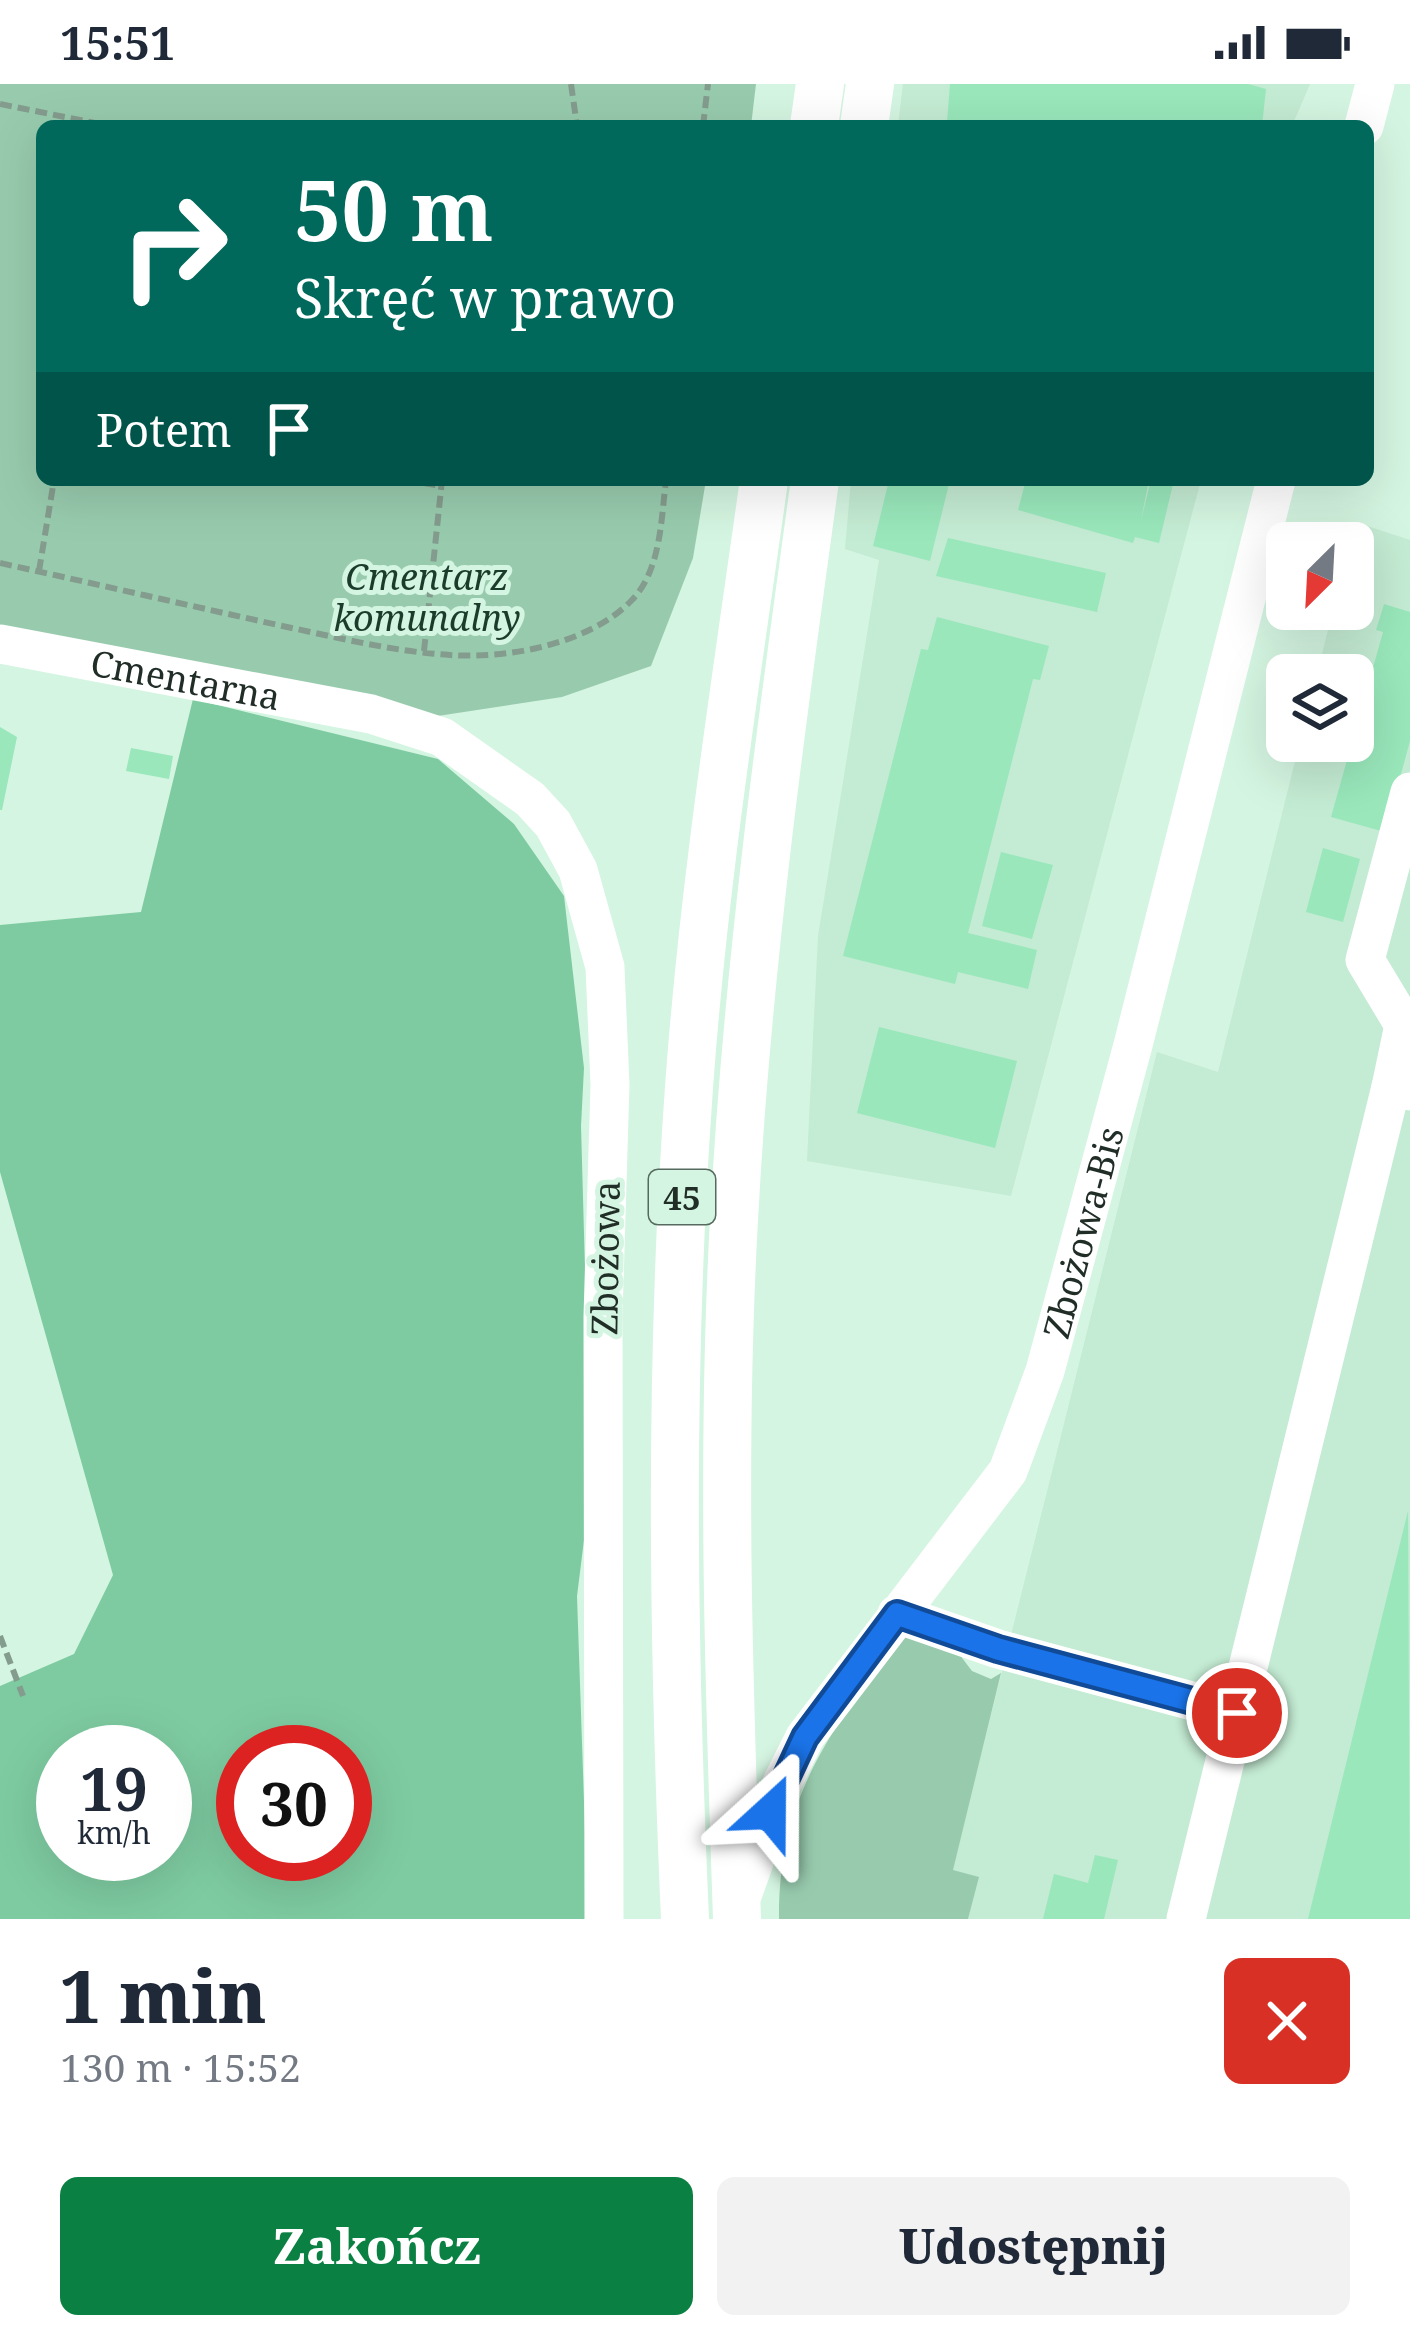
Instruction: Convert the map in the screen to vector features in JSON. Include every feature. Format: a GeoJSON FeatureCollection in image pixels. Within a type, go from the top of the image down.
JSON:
{"type":"FeatureCollection","features":[{"type":"Feature","properties":{"kind":"main road"},"geometry":{"type":"LineString","coordinates":[[815,120],[820,84]]}},
{"type":"Feature","properties":{"kind":"main road"},"geometry":{"type":"LineString","coordinates":[[865,120],[870,84]]}},
{"type":"Feature","properties":{"kind":"main road","name":"45"},"geometry":{"type":"LineString","coordinates":[[685,1919],[674,1427],[684,1164],[703,942],[763,486]]}},
{"type":"Feature","properties":{"kind":"main road","name":"45"},"geometry":{"type":"LineString","coordinates":[[737,1917],[727,1587],[734,1222],[763,877],[814,486]]}},
{"type":"Feature","properties":{"kind":"street"},"geometry":{"type":"LineString","coordinates":[[1366,120],[1375,84]]}},
{"type":"Feature","properties":{"kind":"street","name":"Zbożowa-Bis"},"geometry":{"type":"LineString","coordinates":[[737,1917],[759,1840],[805,1737],[1008,1472],[1045,1371],[1274,486]]}},
{"type":"Feature","properties":{"kind":"street","name":"Cmentarna"},"geometry":{"type":"LineString","coordinates":[[0,644],[371,714]]}},
{"type":"Feature","properties":{"kind":"street","name":"Zbożowa"},"geometry":{"type":"LineString","coordinates":[[371,714],[442,737],[530,799],[553,824],[578,870],[605,967],[610,1085],[603,1316],[604,1919]]}},
{"type":"Feature","properties":{"kind":"street"},"geometry":{"type":"LineString","coordinates":[[1186,1919],[1401,1089],[1404,1025],[1364,960],[1410,791]]}},
{"type":"Feature","properties":{"kind":"street"},"geometry":{"type":"LineString","coordinates":[[897,1614],[998,1649],[1237,1713]]}},
{"type":"Feature","properties":{"kind":"path"},"geometry":{"type":"LineString","coordinates":[[571,84],[577,120]]}},
{"type":"Feature","properties":{"kind":"path"},"geometry":{"type":"LineString","coordinates":[[704,120],[708,84]]}},
{"type":"Feature","properties":{"kind":"path"},"geometry":{"type":"LineString","coordinates":[[0,104],[80,120]]}},
{"type":"Feature","properties":{"kind":"path"},"geometry":{"type":"LineString","coordinates":[[39,572],[53,486]]}},
{"type":"Feature","properties":{"kind":"path"},"geometry":{"type":"LineString","coordinates":[[424,651],[442,486]]}},
{"type":"Feature","properties":{"kind":"path"},"geometry":{"type":"LineString","coordinates":[[0,563],[346,639],[424,651],[497,652],[554,643],[598,626],[632,601],[649,574],[665,486]]}},
{"type":"Feature","properties":{"kind":"path"},"geometry":{"type":"LineString","coordinates":[[0,1636],[23,1696]]}},
{"type":"Feature","properties":{"kind":"shaded area"},"geometry":{"type":"Polygon","coordinates":[[[903,84],[1310,84],[1295,120],[899,120],[903,84]]]}},
{"type":"Feature","properties":{"kind":"shaded area"},"geometry":{"type":"Polygon","coordinates":[[[850,486],[1199,486],[1011,1196],[807,1161],[818,936],[879,560],[845,549],[850,486]]]}},
{"type":"Feature","properties":{"kind":"shaded area"},"geometry":{"type":"Polygon","coordinates":[[[1374,528],[1410,540],[1410,1919],[968,1919],[978,1877],[952,1871],[1157,1052],[1218,1072],[1295,762],[1374,762],[1374,654],[1322,654],[1328,630],[1374,630],[1374,528]]]}},
{"type":"Feature","properties":{"kind":"green space","name":"Cmentarz komunalny"},"geometry":{"type":"Polygon","coordinates":[[[0,84],[756,84],[752,120],[36,120],[36,486],[705,486],[693,558],[651,666],[562,697],[431,717],[0,643],[0,84]]]}},
{"type":"Feature","properties":{"kind":"green space"},"geometry":{"type":"Polygon","coordinates":[[[193,699],[438,759],[514,824],[564,896],[584,1068],[581,1126],[591,1484],[577,1596],[588,1919],[0,1919],[0,1686],[74,1654],[113,1575],[0,1172],[0,925],[141,912],[193,699]]]}},
{"type":"Feature","properties":{"kind":"green space"},"geometry":{"type":"Polygon","coordinates":[[[903,1633],[953,1646],[972,1671],[991,1679],[1001,1673],[953,1870],[979,1877],[968,1919],[779,1919],[781,1875],[799,1799],[833,1733],[903,1633]]]}},
{"type":"Feature","properties":{"kind":"building"},"geometry":{"type":"Polygon","coordinates":[[[950,84],[1248,84],[1266,89],[1263,120],[947,120],[950,84]]]}},
{"type":"Feature","properties":{"kind":"building"},"geometry":{"type":"Polygon","coordinates":[[[888,486],[949,486],[930,561],[873,546],[888,486]]]}},
{"type":"Feature","properties":{"kind":"building"},"geometry":{"type":"Polygon","coordinates":[[[1024,486],[1148,486],[1141,520],[1150,486],[1173,486],[1159,543],[1135,537],[1133,543],[1018,510],[1024,486]]]}},
{"type":"Feature","properties":{"kind":"building"},"geometry":{"type":"Polygon","coordinates":[[[948,538],[1106,573],[1097,612],[936,576],[948,538]]]}},
{"type":"Feature","properties":{"kind":"building"},"geometry":{"type":"Polygon","coordinates":[[[1384,604],[1410,612],[1410,741],[1385,832],[1331,817],[1346,762],[1374,762],[1374,664],[1383,632],[1376,630],[1384,604]]]}},
{"type":"Feature","properties":{"kind":"building"},"geometry":{"type":"Polygon","coordinates":[[[937,617],[1049,646],[1040,680],[1033,679],[968,933],[1037,950],[1028,989],[958,972],[955,984],[843,956],[921,649],[928,650],[937,617]]]}},
{"type":"Feature","properties":{"kind":"building"},"geometry":{"type":"Polygon","coordinates":[[[0,727],[17,737],[2,810],[0,810],[0,727]]]}},
{"type":"Feature","properties":{"kind":"building"},"geometry":{"type":"Polygon","coordinates":[[[131,748],[173,756],[169,779],[126,771],[131,748]]]}},
{"type":"Feature","properties":{"kind":"building"},"geometry":{"type":"Polygon","coordinates":[[[1323,848],[1360,859],[1343,922],[1306,912],[1323,848]]]}},
{"type":"Feature","properties":{"kind":"building"},"geometry":{"type":"Polygon","coordinates":[[[1001,852],[1053,865],[1032,939],[982,926],[1001,852]]]}},
{"type":"Feature","properties":{"kind":"building"},"geometry":{"type":"Polygon","coordinates":[[[879,1027],[1017,1061],[995,1148],[857,1113],[879,1027]]]}},
{"type":"Feature","properties":{"kind":"building"},"geometry":{"type":"Polygon","coordinates":[[[1408,1511],[1410,1919],[1308,1919],[1408,1511]]]}},
{"type":"Feature","properties":{"kind":"building"},"geometry":{"type":"Polygon","coordinates":[[[1095,1855],[1118,1860],[1104,1919],[1043,1919],[1054,1874],[1088,1883],[1095,1855]]]}},
{"type":"Feature","properties":{"kind":"route"},"geometry":{"type":"LineString","coordinates":[[770,1812],[805,1737],[897,1614],[998,1649],[1237,1713]]}}]}
